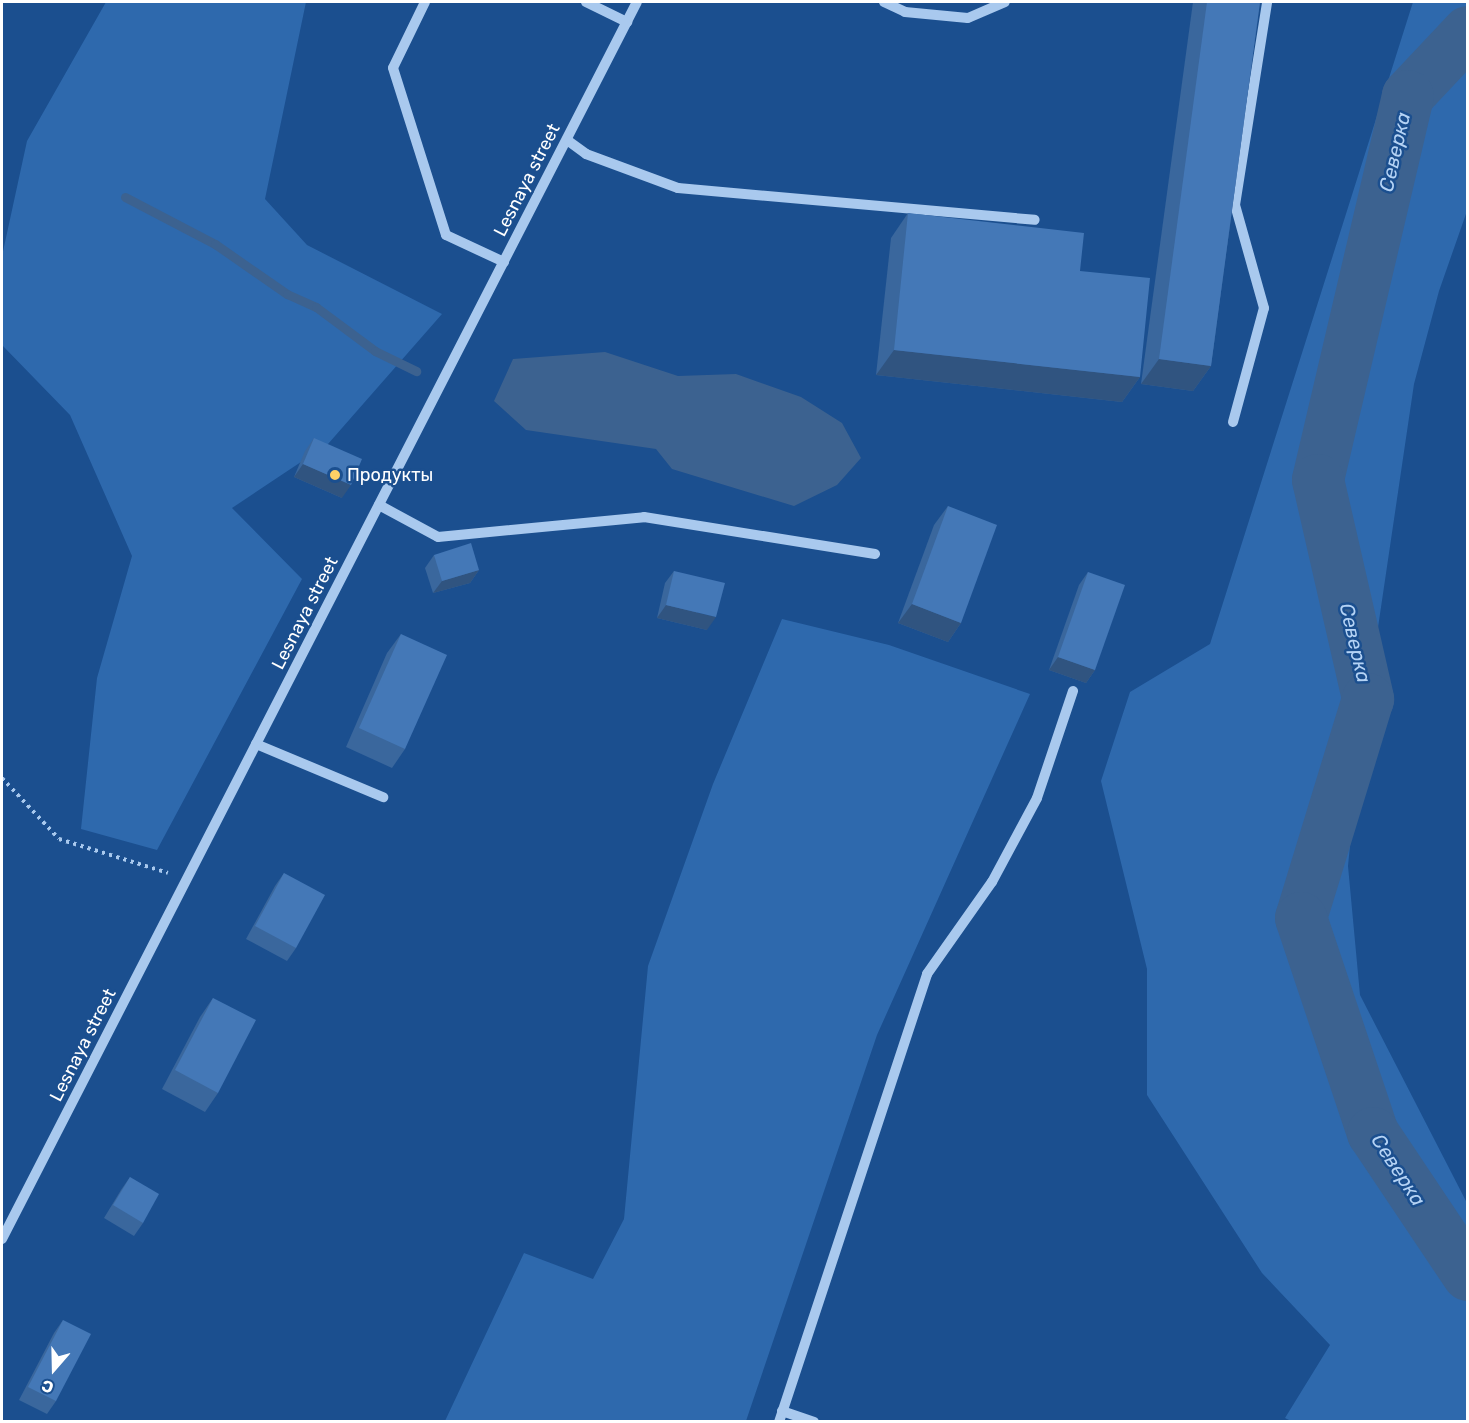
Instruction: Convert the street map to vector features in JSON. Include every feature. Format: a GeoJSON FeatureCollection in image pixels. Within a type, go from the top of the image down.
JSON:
{"type":"FeatureCollection","features":[{"type":"Feature","properties":{"kind":"street"},"geometry":{"type":"LineString","coordinates":[[425,2],[393,68],[446,235],[504,262]]}},
{"type":"Feature","properties":{"kind":"street"},"geometry":{"type":"LineString","coordinates":[[586,2],[627,22]]}},
{"type":"Feature","properties":{"kind":"street","name":"Lesnaya street"},"geometry":{"type":"LineString","coordinates":[[2,1239],[637,2]]}},
{"type":"Feature","properties":{"kind":"street"},"geometry":{"type":"LineString","coordinates":[[884,2],[905,12],[968,18],[1005,2]]}},
{"type":"Feature","properties":{"kind":"street"},"geometry":{"type":"LineString","coordinates":[[1233,422],[1264,308],[1234,205],[1267,2]]}},
{"type":"Feature","properties":{"kind":"street"},"geometry":{"type":"LineString","coordinates":[[567,140],[586,154],[678,188],[1035,220]]}},
{"type":"Feature","properties":{"kind":"street"},"geometry":{"type":"LineString","coordinates":[[379,505],[438,537],[644,517],[875,554]]}},
{"type":"Feature","properties":{"kind":"street"},"geometry":{"type":"LineString","coordinates":[[814,1422],[781,1416],[927,974],[992,882],[1037,798],[1073,691]]}},
{"type":"Feature","properties":{"kind":"street"},"geometry":{"type":"LineString","coordinates":[[256,744],[383,797]]}},
{"type":"Feature","properties":{"kind":"path"},"geometry":{"type":"LineString","coordinates":[[2,778],[59,839],[186,879]]}},
{"type":"Feature","properties":{"kind":"shaded area"},"geometry":{"type":"Polygon","coordinates":[[[106,2],[306,2],[265,199],[307,245],[442,314],[328,444],[232,508],[302,579],[157,850],[81,829],[97,678],[132,556],[70,415],[2,345],[2,256],[27,141],[106,2]]]}},
{"type":"Feature","properties":{"kind":"shaded area"},"geometry":{"type":"Polygon","coordinates":[[[1413,2],[1467,2],[1467,211],[1439,291],[1414,384],[1359,756],[1348,866],[1360,995],[1467,1203],[1467,1421],[1291,1421],[1285,1418],[1330,1345],[1262,1273],[1147,1095],[1147,969],[1101,781],[1130,692],[1210,644],[1413,2]]]}},
{"type":"Feature","properties":{"kind":"shaded area"},"geometry":{"type":"Polygon","coordinates":[[[605,352],[678,376],[736,374],[801,397],[842,423],[861,458],[837,485],[794,506],[672,469],[656,449],[526,430],[494,401],[513,359],[605,352]]]}},
{"type":"Feature","properties":{"kind":"shaded area"},"geometry":{"type":"Polygon","coordinates":[[[782,619],[889,645],[1030,694],[877,1035],[746,1421],[445,1421],[524,1253],[593,1279],[624,1219],[648,966],[713,784],[782,619]]]}},
{"type":"Feature","properties":{"kind":"building"},"geometry":{"type":"Polygon","coordinates":[[[1207,2],[1260,2],[1211,366],[1159,359],[1207,2]]]}},
{"type":"Feature","properties":{"kind":"building"},"geometry":{"type":"Polygon","coordinates":[[[908,213],[1084,233],[1080,271],[1150,278],[1140,377],[894,350],[908,213]]]}},
{"type":"Feature","properties":{"kind":"building"},"geometry":{"type":"Polygon","coordinates":[[[314,438],[362,459],[351,485],[303,464],[314,438]]]}},
{"type":"Feature","properties":{"kind":"building"},"geometry":{"type":"Polygon","coordinates":[[[948,506],[997,525],[961,623],[912,604],[948,506]]]}},
{"type":"Feature","properties":{"kind":"building"},"geometry":{"type":"Polygon","coordinates":[[[471,543],[479,570],[442,581],[434,555],[471,543]]]}},
{"type":"Feature","properties":{"kind":"building"},"geometry":{"type":"Polygon","coordinates":[[[674,571],[725,583],[716,617],[666,605],[674,571]]]}},
{"type":"Feature","properties":{"kind":"building"},"geometry":{"type":"Polygon","coordinates":[[[1088,572],[1125,585],[1095,670],[1058,657],[1088,572]]]}},
{"type":"Feature","properties":{"kind":"building"},"geometry":{"type":"Polygon","coordinates":[[[401,634],[447,655],[405,749],[359,728],[401,634]]]}},
{"type":"Feature","properties":{"kind":"building"},"geometry":{"type":"Polygon","coordinates":[[[284,873],[325,895],[296,948],[255,926],[284,873]]]}},
{"type":"Feature","properties":{"kind":"building"},"geometry":{"type":"Polygon","coordinates":[[[213,998],[256,1020],[218,1093],[175,1070],[213,998]]]}},
{"type":"Feature","properties":{"kind":"building"},"geometry":{"type":"Polygon","coordinates":[[[130,1177],[159,1194],[143,1223],[113,1205],[130,1177]]]}},
{"type":"Feature","properties":{"kind":"building"},"geometry":{"type":"Polygon","coordinates":[[[63,1320],[91,1334],[56,1401],[28,1387],[63,1320]]]}},
{"type":"Feature","properties":{"kind":"waterway","name":"Северка"},"geometry":{"type":"LineString","coordinates":[[1468,32],[1408,96],[1318,480],[1368,699],[1301,918],[1373,1133],[1468,1275]]}},
{"type":"Feature","properties":{"kind":"waterway"},"geometry":{"type":"LineString","coordinates":[[125,197],[215,244],[287,294],[316,307],[375,351],[416,371]]}},
{"type":"Feature","properties":{"kind":"place","name":"Продукты"},"geometry":{"type":"Point","coordinates":[335,475]}}]}
